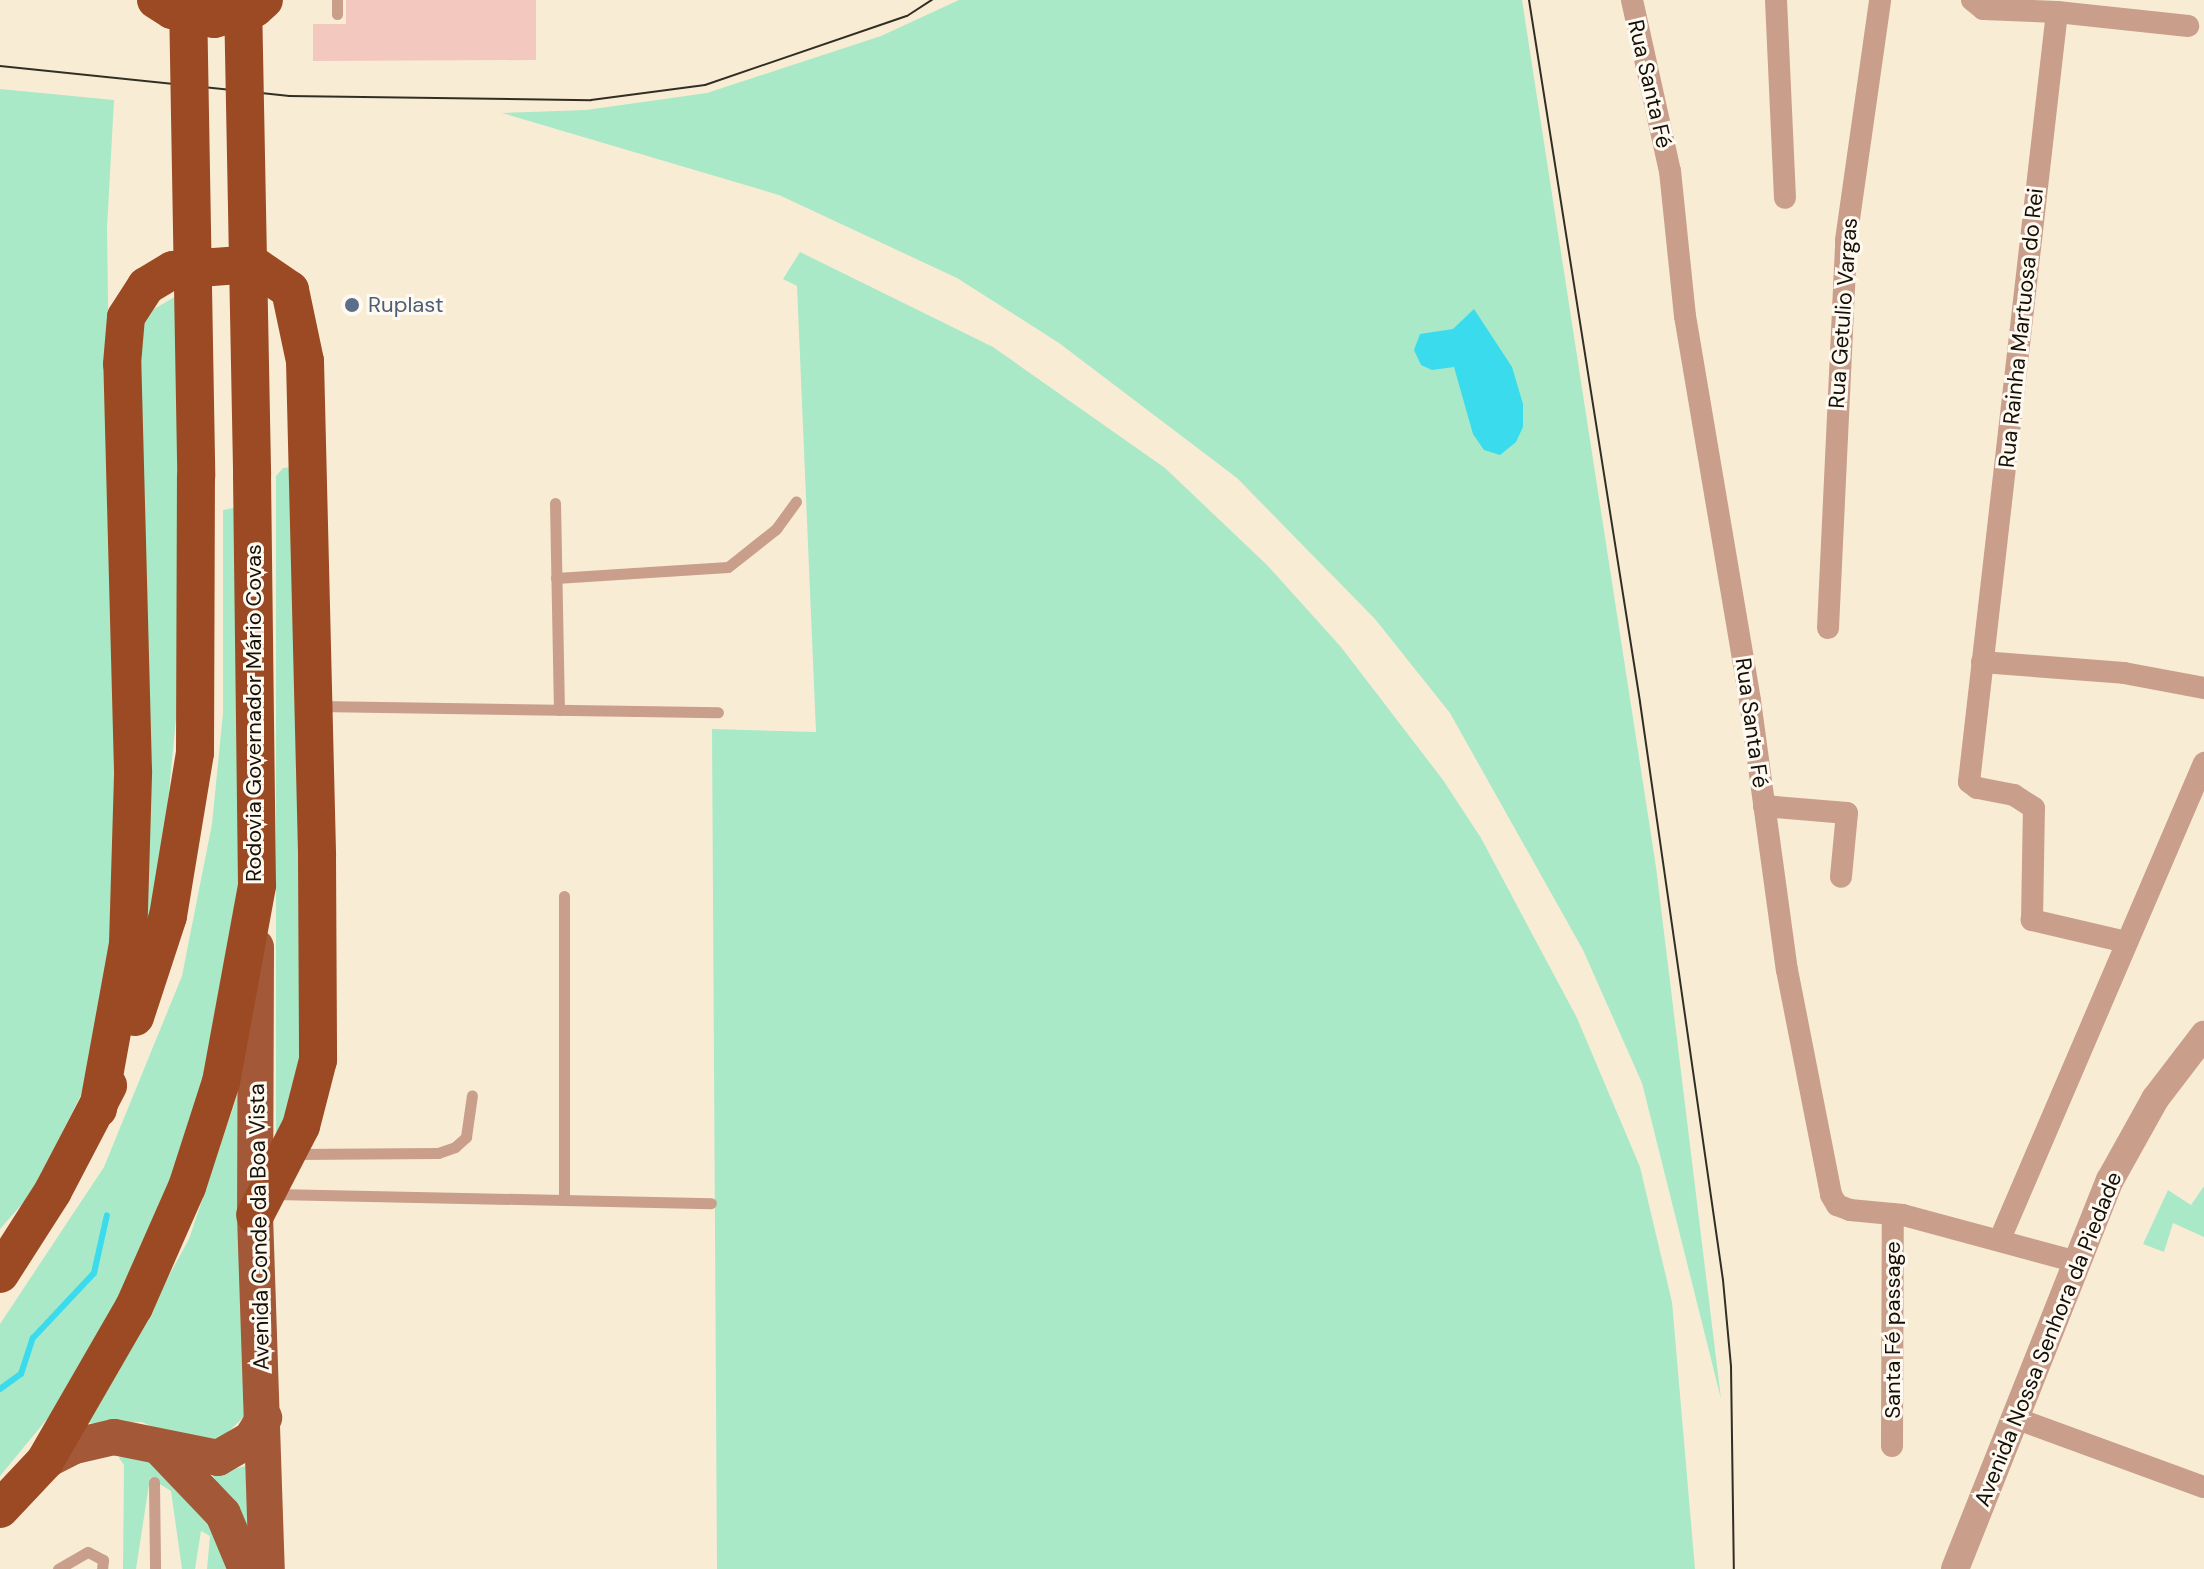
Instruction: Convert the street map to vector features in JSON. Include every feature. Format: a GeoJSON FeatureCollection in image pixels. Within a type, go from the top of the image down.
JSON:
{"type":"FeatureCollection","features":[{"type":"Feature","properties":{"kind":"highway"},"geometry":{"type":"LineString","coordinates":[[156,0],[172,10],[214,19],[255,8],[264,0]]}},
{"type":"Feature","properties":{"kind":"highway"},"geometry":{"type":"LineString","coordinates":[[0,1274],[98,1109],[159,952],[191,786],[196,476],[188,0]]}},
{"type":"Feature","properties":{"kind":"highway","name":"Rodovia Governador Mário Covas"},"geometry":{"type":"LineString","coordinates":[[0,1509],[45,1461],[134,1307],[187,1187],[221,1082],[257,885],[243,0]]}},
{"type":"Feature","properties":{"kind":"highway"},"geometry":{"type":"LineString","coordinates":[[98,1109],[128,944],[133,771],[122,364],[126,317],[146,286],[173,270],[252,264],[280,278],[296,305],[305,361],[318,1060],[301,1126],[261,1204]]}},
{"type":"Feature","properties":{"kind":"main road","name":"Avenida Conde da Boa Vista"},"geometry":{"type":"LineString","coordinates":[[257,885],[267,1569]]}},
{"type":"Feature","properties":{"kind":"main road"},"geometry":{"type":"LineString","coordinates":[[45,1461],[101,1438],[151,1442],[198,1457],[218,1458],[251,1439],[264,1418]]}},
{"type":"Feature","properties":{"kind":"main road"},"geometry":{"type":"LineString","coordinates":[[151,1442],[223,1514],[246,1569]]}},
{"type":"Feature","properties":{"kind":"street","name":"Rua Santa Fé"},"geometry":{"type":"LineString","coordinates":[[1632,0],[1670,171],[1685,316],[1764,806],[1787,970],[1831,1195],[1837,1205],[1850,1210],[1893,1214],[2000,1239],[2074,1261]]}},
{"type":"Feature","properties":{"kind":"street"},"geometry":{"type":"LineString","coordinates":[[1776,0],[1785,198]]}},
{"type":"Feature","properties":{"kind":"street","name":"Rua Getulio Vargas"},"geometry":{"type":"LineString","coordinates":[[1828,628],[1846,240],[1880,0]]}},
{"type":"Feature","properties":{"kind":"street"},"geometry":{"type":"LineString","coordinates":[[1972,0],[1983,9],[2057,12],[2122,8],[2188,26]]}},
{"type":"Feature","properties":{"kind":"street","name":"Rua Rainha Martuosa do Rei"},"geometry":{"type":"LineString","coordinates":[[2057,12],[1970,775],[1977,788],[2014,795],[2034,808],[2032,920],[2126,942]]}},
{"type":"Feature","properties":{"kind":"street"},"geometry":{"type":"LineString","coordinates":[[1982,662],[2124,673],[2204,688]]}},
{"type":"Feature","properties":{"kind":"street"},"geometry":{"type":"LineString","coordinates":[[2000,1239],[2204,763]]}},
{"type":"Feature","properties":{"kind":"street"},"geometry":{"type":"LineString","coordinates":[[1764,806],[1847,813],[1841,877]]}},
{"type":"Feature","properties":{"kind":"street","name":"Avenida Nossa Senhora da Piedade"},"geometry":{"type":"LineString","coordinates":[[1955,1569],[2074,1261],[2129,1142],[2204,1035]]}},
{"type":"Feature","properties":{"kind":"street","name":"Santa Fé passage"},"geometry":{"type":"LineString","coordinates":[[1892,1446],[1893,1214]]}},
{"type":"Feature","properties":{"kind":"street"},"geometry":{"type":"LineString","coordinates":[[2015,1418],[2204,1487]]}},
{"type":"Feature","properties":{"kind":"lane"},"geometry":{"type":"LineString","coordinates":[[337,0],[337,14]]}},
{"type":"Feature","properties":{"kind":"lane"},"geometry":{"type":"LineString","coordinates":[[556,578],[728,567],[776,529],[796,501]]}},
{"type":"Feature","properties":{"kind":"lane"},"geometry":{"type":"LineString","coordinates":[[555,503],[559,710]]}},
{"type":"Feature","properties":{"kind":"lane"},"geometry":{"type":"LineString","coordinates":[[313,706],[718,712]]}},
{"type":"Feature","properties":{"kind":"lane"},"geometry":{"type":"LineString","coordinates":[[564,896],[564,1200]]}},
{"type":"Feature","properties":{"kind":"lane"},"geometry":{"type":"LineString","coordinates":[[288,1155],[438,1153],[455,1147],[466,1137],[472,1095]]}},
{"type":"Feature","properties":{"kind":"lane"},"geometry":{"type":"LineString","coordinates":[[261,1204],[564,1200],[711,1203]]}},
{"type":"Feature","properties":{"kind":"lane"},"geometry":{"type":"LineString","coordinates":[[154,1482],[155,1569]]}},
{"type":"Feature","properties":{"kind":"lane"},"geometry":{"type":"LineString","coordinates":[[58,1569],[88,1552],[103,1560],[102,1569]]}},
{"type":"Feature","properties":{"kind":"green space"},"geometry":{"type":"Polygon","coordinates":[[[959,0],[1522,0],[1656,867],[1721,1399],[1642,1083],[1583,950],[1450,713],[1375,619],[1237,478],[1059,343],[957,278],[779,195],[502,113],[586,110],[707,93],[881,36],[959,0]]]}},
{"type":"Feature","properties":{"kind":"green space"},"geometry":{"type":"Polygon","coordinates":[[[0,89],[114,100],[107,228],[117,960],[99,1047],[82,1093],[31,1194],[0,1229],[0,89]]]}},
{"type":"Feature","properties":{"kind":"green space"},"geometry":{"type":"Polygon","coordinates":[[[800,252],[993,347],[1165,468],[1267,565],[1341,647],[1443,780],[1481,838],[1577,1018],[1640,1167],[1672,1302],[1695,1569],[717,1569],[712,729],[816,732],[797,286],[783,279],[800,252]]]}},
{"type":"Feature","properties":{"kind":"green space"},"geometry":{"type":"Polygon","coordinates":[[[178,295],[181,667],[161,874],[148,931],[137,343],[149,312],[178,295]]]}},
{"type":"Feature","properties":{"kind":"green space"},"geometry":{"type":"Polygon","coordinates":[[[293,467],[301,716],[299,1109],[276,1134],[276,476],[283,468],[293,467]]]}},
{"type":"Feature","properties":{"kind":"green space"},"geometry":{"type":"Polygon","coordinates":[[[239,507],[241,918],[192,1147],[80,1379],[0,1476],[0,1324],[104,1167],[182,976],[212,824],[223,713],[223,510],[239,507]]]}},
{"type":"Feature","properties":{"kind":"green space"},"geometry":{"type":"Polygon","coordinates":[[[245,1072],[244,1417],[218,1441],[179,1439],[142,1422],[88,1423],[189,1239],[245,1072]]]}},
{"type":"Feature","properties":{"kind":"green space"},"geometry":{"type":"Polygon","coordinates":[[[2204,1186],[2204,1237],[2173,1223],[2164,1252],[2143,1244],[2168,1190],[2191,1205],[2204,1186]]]}},
{"type":"Feature","properties":{"kind":"green space"},"geometry":{"type":"Polygon","coordinates":[[[128,1448],[182,1481],[236,1569],[207,1569],[210,1536],[201,1531],[195,1569],[182,1569],[171,1491],[150,1478],[136,1569],[123,1569],[124,1465],[119,1458],[128,1448]]]}},
{"type":"Feature","properties":{"kind":"green space"},"geometry":{"type":"Polygon","coordinates":[[[249,1465],[254,1538],[212,1475],[249,1465]]]}},
{"type":"Feature","properties":{"kind":"water"},"geometry":{"type":"Polygon","coordinates":[[[1474,309],[1512,367],[1523,404],[1523,427],[1516,442],[1500,455],[1484,450],[1473,434],[1454,367],[1432,370],[1421,365],[1414,350],[1420,334],[1453,329],[1474,309]]]}},
{"type":"Feature","properties":{"kind":"building"},"geometry":{"type":"Polygon","coordinates":[[[346,0],[536,0],[536,60],[313,61],[313,24],[346,24],[346,0]]]}},
{"type":"Feature","properties":{"kind":"waterway"},"geometry":{"type":"LineString","coordinates":[[0,1389],[21,1374],[33,1338],[94,1273],[107,1215]]}},
{"type":"Feature","properties":{"kind":"tram line"},"geometry":{"type":"LineString","coordinates":[[0,66],[289,96],[591,100],[705,85],[907,16],[932,0]]}},
{"type":"Feature","properties":{"kind":"tram line"},"geometry":{"type":"LineString","coordinates":[[1529,0],[1640,702],[1723,1280],[1731,1366],[1734,1569]]}},
{"type":"Feature","properties":{"kind":"place","name":"Ruplast"},"geometry":{"type":"Point","coordinates":[352,305]}}]}
